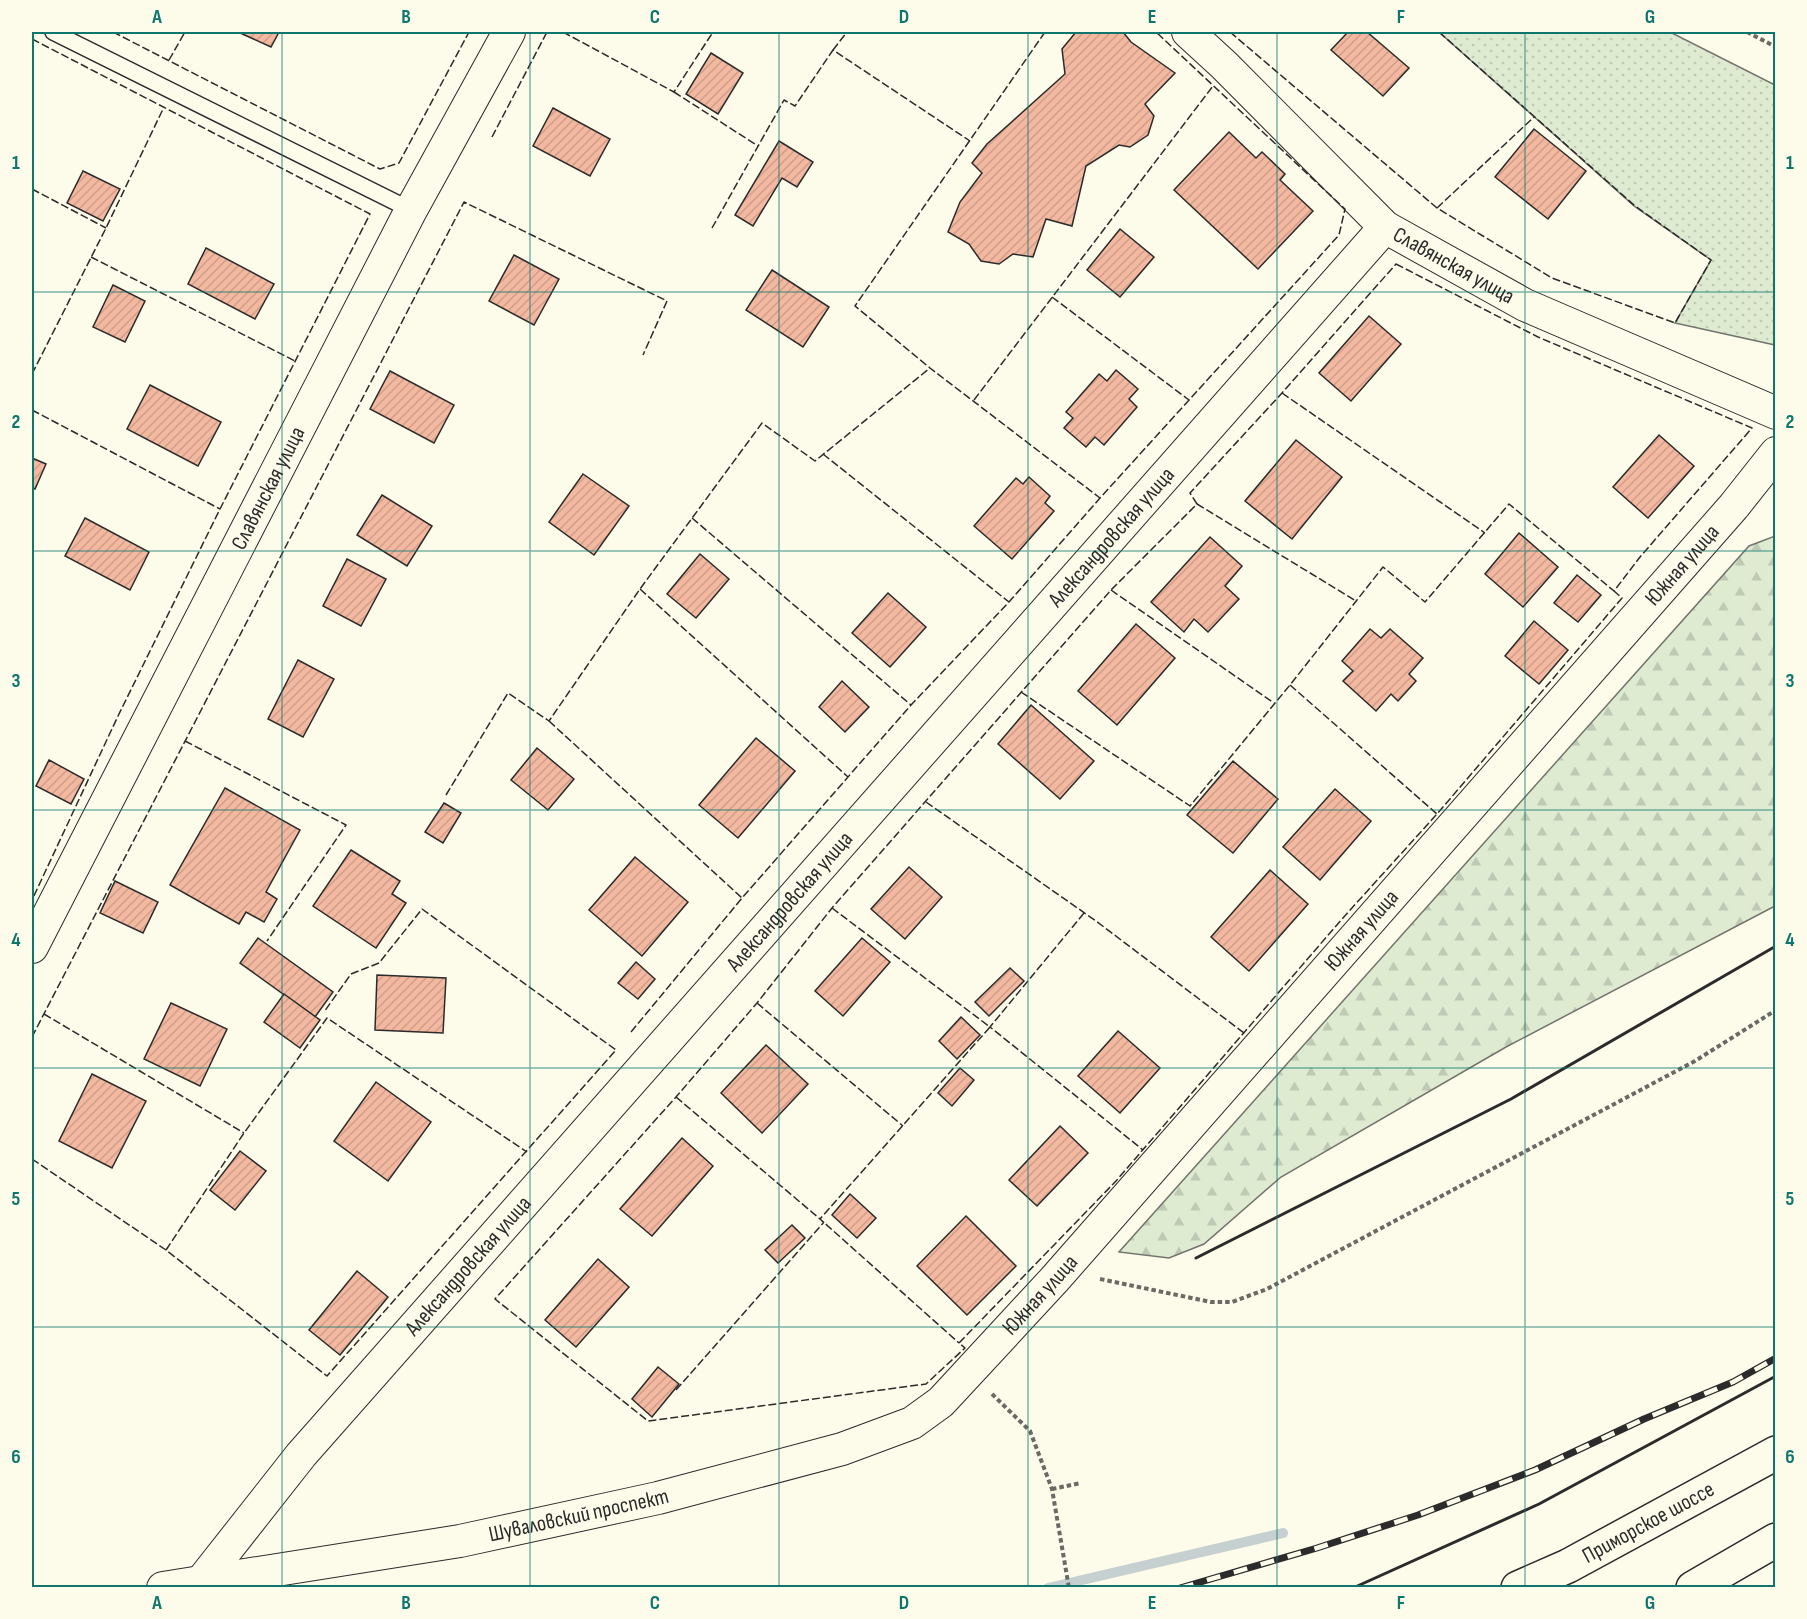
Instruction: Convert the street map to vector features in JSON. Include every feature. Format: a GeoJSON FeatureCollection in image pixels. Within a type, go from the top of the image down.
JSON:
{"type":"FeatureCollection","features":[{"type":"Feature","properties":{"kind":"main road","name":"Приморское шоссе"},"geometry":{"type":"LineString","coordinates":[[1518,1587],[1568,1566],[1776,1453]]}},
{"type":"Feature","properties":{"kind":"main road"},"geometry":{"type":"LineString","coordinates":[[1693,1587],[1776,1540]]}},
{"type":"Feature","properties":{"kind":"street","name":"Славянская улица"},"geometry":{"type":"LineString","coordinates":[[32,947],[411,210],[509,32]]}},
{"type":"Feature","properties":{"kind":"street","name":"Славянская улица"},"geometry":{"type":"LineString","coordinates":[[1188,32],[1224,65],[1385,227],[1525,305],[1776,413]]}},
{"type":"Feature","properties":{"kind":"street","name":"Александровская улица"},"geometry":{"type":"LineString","coordinates":[[201,1582],[301,1455],[1385,227]]}},
{"type":"Feature","properties":{"kind":"street","name":"Южная улица"},"geometry":{"type":"LineString","coordinates":[[941,1402],[1061,1271],[1477,800],[1734,506],[1776,453]]}},
{"type":"Feature","properties":{"kind":"street","name":"Шуваловский проспект"},"geometry":{"type":"LineString","coordinates":[[163,1587],[460,1541],[658,1498],[842,1449],[912,1422],[941,1402]]}},
{"type":"Feature","properties":{"kind":"lane"},"geometry":{"type":"LineString","coordinates":[[53,32],[411,210]]}},
{"type":"Feature","properties":{"kind":"path"},"geometry":{"type":"LineString","coordinates":[[1747,32],[1776,47]]}},
{"type":"Feature","properties":{"kind":"path"},"geometry":{"type":"LineString","coordinates":[[1061,1271],[1211,1302],[1232,1302],[1267,1288],[1695,1061],[1776,1010]]}},
{"type":"Feature","properties":{"kind":"path"},"geometry":{"type":"LineString","coordinates":[[970,1372],[1030,1431],[1052,1489],[1069,1587]]}},
{"type":"Feature","properties":{"kind":"path"},"geometry":{"type":"LineString","coordinates":[[1052,1489],[1082,1483]]}},
{"type":"Feature","properties":{"kind":"green space"},"geometry":{"type":"Polygon","coordinates":[[[1439,32],[1670,32],[1775,85],[1775,345],[1675,323],[1711,260],[1634,206],[1439,32]]]}},
{"type":"Feature","properties":{"kind":"green space"},"geometry":{"type":"Polygon","coordinates":[[[1775,536],[1775,906],[1506,1047],[1281,1177],[1204,1244],[1169,1258],[1119,1252],[1749,546],[1775,536]]]}},
{"type":"Feature","properties":{"kind":"building"},"geometry":{"type":"Polygon","coordinates":[[[238,32],[279,32],[271,47],[238,32]]]}},
{"type":"Feature","properties":{"kind":"building"},"geometry":{"type":"Polygon","coordinates":[[[1076,32],[1123,32],[1131,42],[1175,73],[1145,104],[1154,116],[1148,135],[1130,147],[1119,145],[1086,166],[1072,226],[1046,219],[1033,257],[1013,254],[999,264],[981,261],[969,244],[948,232],[960,202],[982,173],[972,163],[987,144],[1065,74],[1062,49],[1076,32]]]}},
{"type":"Feature","properties":{"kind":"building"},"geometry":{"type":"Polygon","coordinates":[[[1348,32],[1367,32],[1409,68],[1383,96],[1331,50],[1348,32]]]}},
{"type":"Feature","properties":{"kind":"building"},"geometry":{"type":"Polygon","coordinates":[[[711,53],[743,73],[718,114],[686,94],[711,53]]]}},
{"type":"Feature","properties":{"kind":"building"},"geometry":{"type":"Polygon","coordinates":[[[553,108],[610,139],[590,176],[533,146],[553,108]]]}},
{"type":"Feature","properties":{"kind":"building"},"geometry":{"type":"Polygon","coordinates":[[[1534,129],[1586,171],[1548,219],[1495,177],[1534,129]]]}},
{"type":"Feature","properties":{"kind":"building"},"geometry":{"type":"Polygon","coordinates":[[[1229,132],[1256,158],[1262,152],[1285,174],[1280,180],[1313,211],[1258,269],[1174,190],[1229,132]]]}},
{"type":"Feature","properties":{"kind":"building"},"geometry":{"type":"Polygon","coordinates":[[[779,141],[813,162],[797,187],[782,178],[753,226],[735,215],[779,141]]]}},
{"type":"Feature","properties":{"kind":"building"},"geometry":{"type":"Polygon","coordinates":[[[83,171],[120,189],[103,221],[67,203],[83,171]]]}},
{"type":"Feature","properties":{"kind":"building"},"geometry":{"type":"Polygon","coordinates":[[[1120,229],[1154,257],[1120,297],[1087,270],[1120,229]]]}},
{"type":"Feature","properties":{"kind":"building"},"geometry":{"type":"Polygon","coordinates":[[[206,248],[274,284],[255,319],[188,284],[206,248]]]}},
{"type":"Feature","properties":{"kind":"building"},"geometry":{"type":"Polygon","coordinates":[[[514,255],[559,279],[534,325],[489,301],[514,255]]]}},
{"type":"Feature","properties":{"kind":"building"},"geometry":{"type":"Polygon","coordinates":[[[772,270],[829,307],[803,347],[746,310],[772,270]]]}},
{"type":"Feature","properties":{"kind":"building"},"geometry":{"type":"Polygon","coordinates":[[[113,285],[145,301],[125,342],[93,327],[113,285]]]}},
{"type":"Feature","properties":{"kind":"building"},"geometry":{"type":"Polygon","coordinates":[[[1369,316],[1401,344],[1351,401],[1319,373],[1369,316]]]}},
{"type":"Feature","properties":{"kind":"building"},"geometry":{"type":"Polygon","coordinates":[[[1116,370],[1138,389],[1129,399],[1137,407],[1104,445],[1095,437],[1086,447],[1064,428],[1073,418],[1066,412],[1099,374],[1107,381],[1116,370]]]}},
{"type":"Feature","properties":{"kind":"building"},"geometry":{"type":"Polygon","coordinates":[[[390,371],[454,405],[434,443],[370,409],[390,371]]]}},
{"type":"Feature","properties":{"kind":"building"},"geometry":{"type":"Polygon","coordinates":[[[150,385],[221,422],[198,466],[127,429],[150,385]]]}},
{"type":"Feature","properties":{"kind":"building"},"geometry":{"type":"Polygon","coordinates":[[[1659,435],[1694,466],[1648,518],[1613,487],[1659,435]]]}},
{"type":"Feature","properties":{"kind":"building"},"geometry":{"type":"Polygon","coordinates":[[[1296,440],[1342,477],[1292,539],[1245,501],[1296,440]]]}},
{"type":"Feature","properties":{"kind":"building"},"geometry":{"type":"Polygon","coordinates":[[[32,458],[46,464],[35,489],[32,488],[32,458]]]}},
{"type":"Feature","properties":{"kind":"building"},"geometry":{"type":"Polygon","coordinates":[[[583,474],[629,506],[594,555],[549,522],[583,474]]]}},
{"type":"Feature","properties":{"kind":"building"},"geometry":{"type":"Polygon","coordinates":[[[1029,477],[1050,496],[1045,503],[1054,511],[1012,559],[974,526],[1016,478],[1023,484],[1029,477]]]}},
{"type":"Feature","properties":{"kind":"building"},"geometry":{"type":"Polygon","coordinates":[[[382,495],[432,526],[407,566],[357,535],[382,495]]]}},
{"type":"Feature","properties":{"kind":"building"},"geometry":{"type":"Polygon","coordinates":[[[85,518],[149,552],[130,590],[65,556],[85,518]]]}},
{"type":"Feature","properties":{"kind":"building"},"geometry":{"type":"Polygon","coordinates":[[[1519,533],[1558,567],[1523,607],[1485,574],[1519,533]]]}},
{"type":"Feature","properties":{"kind":"building"},"geometry":{"type":"Polygon","coordinates":[[[1210,537],[1242,566],[1225,586],[1239,599],[1208,632],[1194,619],[1184,632],[1151,602],[1210,537]]]}},
{"type":"Feature","properties":{"kind":"building"},"geometry":{"type":"Polygon","coordinates":[[[700,554],[729,579],[696,618],[667,594],[700,554]]]}},
{"type":"Feature","properties":{"kind":"building"},"geometry":{"type":"Polygon","coordinates":[[[347,559],[386,579],[361,626],[323,606],[347,559]]]}},
{"type":"Feature","properties":{"kind":"building"},"geometry":{"type":"Polygon","coordinates":[[[1577,575],[1601,595],[1578,622],[1554,603],[1577,575]]]}},
{"type":"Feature","properties":{"kind":"building"},"geometry":{"type":"Polygon","coordinates":[[[888,593],[926,627],[890,667],[852,633],[888,593]]]}},
{"type":"Feature","properties":{"kind":"building"},"geometry":{"type":"Polygon","coordinates":[[[1534,621],[1568,650],[1539,684],[1505,656],[1534,621]]]}},
{"type":"Feature","properties":{"kind":"building"},"geometry":{"type":"Polygon","coordinates":[[[1136,624],[1175,658],[1117,725],[1078,691],[1136,624]]]}},
{"type":"Feature","properties":{"kind":"building"},"geometry":{"type":"Polygon","coordinates":[[[1370,629],[1381,638],[1390,629],[1423,658],[1409,674],[1416,681],[1398,701],[1391,694],[1376,711],[1343,681],[1353,671],[1342,661],[1370,629]]]}},
{"type":"Feature","properties":{"kind":"building"},"geometry":{"type":"Polygon","coordinates":[[[298,660],[334,679],[303,737],[268,719],[298,660]]]}},
{"type":"Feature","properties":{"kind":"building"},"geometry":{"type":"Polygon","coordinates":[[[842,681],[869,707],[845,732],[819,707],[842,681]]]}},
{"type":"Feature","properties":{"kind":"building"},"geometry":{"type":"Polygon","coordinates":[[[1031,705],[1094,761],[1060,799],[998,744],[1031,705]]]}},
{"type":"Feature","properties":{"kind":"building"},"geometry":{"type":"Polygon","coordinates":[[[756,738],[795,771],[738,838],[699,805],[756,738]]]}},
{"type":"Feature","properties":{"kind":"building"},"geometry":{"type":"Polygon","coordinates":[[[537,748],[574,779],[548,810],[511,780],[537,748]]]}},
{"type":"Feature","properties":{"kind":"building"},"geometry":{"type":"Polygon","coordinates":[[[49,760],[84,779],[71,804],[36,786],[49,760]]]}},
{"type":"Feature","properties":{"kind":"building"},"geometry":{"type":"Polygon","coordinates":[[[1233,761],[1278,799],[1233,853],[1187,815],[1233,761]]]}},
{"type":"Feature","properties":{"kind":"building"},"geometry":{"type":"Polygon","coordinates":[[[225,788],[300,830],[266,892],[277,899],[264,922],[246,912],[239,924],[170,885],[225,788]]]}},
{"type":"Feature","properties":{"kind":"building"},"geometry":{"type":"Polygon","coordinates":[[[1335,789],[1371,821],[1320,880],[1283,847],[1335,789]]]}},
{"type":"Feature","properties":{"kind":"building"},"geometry":{"type":"Polygon","coordinates":[[[444,803],[461,813],[443,843],[425,832],[444,803]]]}},
{"type":"Feature","properties":{"kind":"building"},"geometry":{"type":"Polygon","coordinates":[[[351,850],[400,881],[392,894],[406,903],[376,948],[313,906],[351,850]]]}},
{"type":"Feature","properties":{"kind":"building"},"geometry":{"type":"Polygon","coordinates":[[[635,857],[688,902],[642,956],[589,910],[635,857]]]}},
{"type":"Feature","properties":{"kind":"building"},"geometry":{"type":"Polygon","coordinates":[[[909,867],[942,897],[905,939],[871,909],[909,867]]]}},
{"type":"Feature","properties":{"kind":"building"},"geometry":{"type":"Polygon","coordinates":[[[1270,870],[1308,904],[1249,971],[1211,937],[1270,870]]]}},
{"type":"Feature","properties":{"kind":"building"},"geometry":{"type":"Polygon","coordinates":[[[115,881],[158,902],[143,933],[100,913],[115,881]]]}},
{"type":"Feature","properties":{"kind":"building"},"geometry":{"type":"Polygon","coordinates":[[[258,938],[333,992],[315,1017],[240,963],[258,938]]]}},
{"type":"Feature","properties":{"kind":"building"},"geometry":{"type":"Polygon","coordinates":[[[862,938],[890,962],[843,1016],[815,991],[862,938]]]}},
{"type":"Feature","properties":{"kind":"building"},"geometry":{"type":"Polygon","coordinates":[[[636,962],[655,979],[638,999],[618,983],[636,962]]]}},
{"type":"Feature","properties":{"kind":"building"},"geometry":{"type":"Polygon","coordinates":[[[1010,968],[1024,981],[989,1016],[975,1002],[1010,968]]]}},
{"type":"Feature","properties":{"kind":"building"},"geometry":{"type":"Polygon","coordinates":[[[377,975],[446,978],[443,1033],[375,1030],[377,975]]]}},
{"type":"Feature","properties":{"kind":"building"},"geometry":{"type":"Polygon","coordinates":[[[284,994],[320,1020],[300,1048],[264,1022],[284,994]]]}},
{"type":"Feature","properties":{"kind":"building"},"geometry":{"type":"Polygon","coordinates":[[[171,1003],[227,1029],[200,1086],[144,1059],[171,1003]]]}},
{"type":"Feature","properties":{"kind":"building"},"geometry":{"type":"Polygon","coordinates":[[[961,1017],[980,1035],[957,1059],[939,1041],[961,1017]]]}},
{"type":"Feature","properties":{"kind":"building"},"geometry":{"type":"Polygon","coordinates":[[[1118,1031],[1160,1068],[1120,1113],[1078,1076],[1118,1031]]]}},
{"type":"Feature","properties":{"kind":"building"},"geometry":{"type":"Polygon","coordinates":[[[766,1045],[808,1084],[762,1133],[721,1093],[766,1045]]]}},
{"type":"Feature","properties":{"kind":"building"},"geometry":{"type":"Polygon","coordinates":[[[960,1068],[974,1080],[952,1106],[938,1093],[960,1068]]]}},
{"type":"Feature","properties":{"kind":"building"},"geometry":{"type":"Polygon","coordinates":[[[92,1074],[146,1101],[112,1168],[59,1141],[92,1074]]]}},
{"type":"Feature","properties":{"kind":"building"},"geometry":{"type":"Polygon","coordinates":[[[376,1082],[431,1122],[388,1181],[334,1141],[376,1082]]]}},
{"type":"Feature","properties":{"kind":"building"},"geometry":{"type":"Polygon","coordinates":[[[1060,1126],[1088,1153],[1037,1206],[1009,1180],[1060,1126]]]}},
{"type":"Feature","properties":{"kind":"building"},"geometry":{"type":"Polygon","coordinates":[[[682,1138],[713,1166],[652,1236],[620,1209],[682,1138]]]}},
{"type":"Feature","properties":{"kind":"building"},"geometry":{"type":"Polygon","coordinates":[[[240,1151],[266,1171],[235,1210],[210,1190],[240,1151]]]}},
{"type":"Feature","properties":{"kind":"building"},"geometry":{"type":"Polygon","coordinates":[[[850,1194],[876,1218],[857,1238],[832,1215],[850,1194]]]}},
{"type":"Feature","properties":{"kind":"building"},"geometry":{"type":"Polygon","coordinates":[[[966,1216],[1016,1266],[967,1315],[917,1266],[966,1216]]]}},
{"type":"Feature","properties":{"kind":"building"},"geometry":{"type":"Polygon","coordinates":[[[792,1225],[805,1238],[778,1263],[765,1250],[792,1225]]]}},
{"type":"Feature","properties":{"kind":"building"},"geometry":{"type":"Polygon","coordinates":[[[598,1259],[629,1287],[576,1347],[545,1320],[598,1259]]]}},
{"type":"Feature","properties":{"kind":"building"},"geometry":{"type":"Polygon","coordinates":[[[357,1271],[388,1297],[340,1355],[309,1330],[357,1271]]]}},
{"type":"Feature","properties":{"kind":"building"},"geometry":{"type":"Polygon","coordinates":[[[658,1367],[679,1384],[652,1417],[632,1399],[658,1367]]]}},
{"type":"Feature","properties":{"kind":"waterway"},"geometry":{"type":"LineString","coordinates":[[1048,1588],[1283,1533]]}},
{"type":"Feature","properties":{"kind":"railway"},"geometry":{"type":"LineString","coordinates":[[1180,1588],[1317,1548],[1418,1515],[1535,1470],[1644,1419],[1733,1382],[1776,1358]]}},
{"type":"Feature","properties":{"kind":"fence"},"geometry":{"type":"LineString","coordinates":[[113,32],[380,169],[399,163],[469,32]]}},
{"type":"Feature","properties":{"kind":"fence"},"geometry":{"type":"LineString","coordinates":[[169,60],[185,32]]}},
{"type":"Feature","properties":{"kind":"fence"},"geometry":{"type":"LineString","coordinates":[[492,137],[547,32]]}},
{"type":"Feature","properties":{"kind":"fence"},"geometry":{"type":"LineString","coordinates":[[563,32],[674,92],[713,32]]}},
{"type":"Feature","properties":{"kind":"fence"},"geometry":{"type":"LineString","coordinates":[[833,50],[847,32]]}},
{"type":"Feature","properties":{"kind":"fence"},"geometry":{"type":"LineString","coordinates":[[1045,32],[855,306],[930,368],[1100,498]]}},
{"type":"Feature","properties":{"kind":"fence"},"geometry":{"type":"LineString","coordinates":[[631,1032],[742,898],[911,705],[1009,602],[1100,498],[1339,235],[1345,209],[1156,32]]}},
{"type":"Feature","properties":{"kind":"fence"},"geometry":{"type":"LineString","coordinates":[[1230,32],[1437,208],[1552,278],[1675,323],[1711,260],[1635,206],[1439,32]]}},
{"type":"Feature","properties":{"kind":"fence"},"geometry":{"type":"LineString","coordinates":[[32,39],[370,214],[118,716],[32,900]]}},
{"type":"Feature","properties":{"kind":"fence"},"geometry":{"type":"LineString","coordinates":[[712,228],[784,100],[795,106],[833,50],[970,141]]}},
{"type":"Feature","properties":{"kind":"fence"},"geometry":{"type":"LineString","coordinates":[[974,400],[1213,86]]}},
{"type":"Feature","properties":{"kind":"fence"},"geometry":{"type":"LineString","coordinates":[[674,92],[758,146]]}},
{"type":"Feature","properties":{"kind":"fence"},"geometry":{"type":"LineString","coordinates":[[32,374],[164,107]]}},
{"type":"Feature","properties":{"kind":"fence"},"geometry":{"type":"LineString","coordinates":[[1437,208],[1534,117]]}},
{"type":"Feature","properties":{"kind":"fence"},"geometry":{"type":"LineString","coordinates":[[32,189],[106,228]]}},
{"type":"Feature","properties":{"kind":"fence"},"geometry":{"type":"LineString","coordinates":[[32,1037],[464,202],[667,301],[643,355]]}},
{"type":"Feature","properties":{"kind":"fence"},"geometry":{"type":"LineString","coordinates":[[91,257],[295,361]]}},
{"type":"Feature","properties":{"kind":"fence"},"geometry":{"type":"LineString","coordinates":[[1396,264],[1538,337],[1752,428],[1640,557],[1614,591],[1622,598],[1437,814],[1342,919],[1116,1181],[959,1343],[965,1348],[926,1384],[648,1421],[495,1299],[676,1097],[757,1003],[832,908],[1111,590],[1197,504],[1190,493],[1396,264]]}},
{"type":"Feature","properties":{"kind":"fence"},"geometry":{"type":"LineString","coordinates":[[1052,297],[1189,400]]}},
{"type":"Feature","properties":{"kind":"fence"},"geometry":{"type":"LineString","coordinates":[[446,795],[508,693],[549,721],[640,589],[762,423],[815,461],[930,368]]}},
{"type":"Feature","properties":{"kind":"fence"},"geometry":{"type":"LineString","coordinates":[[1282,393],[1485,533]]}},
{"type":"Feature","properties":{"kind":"fence"},"geometry":{"type":"LineString","coordinates":[[32,410],[220,509]]}},
{"type":"Feature","properties":{"kind":"fence"},"geometry":{"type":"LineString","coordinates":[[823,454],[1009,602]]}},
{"type":"Feature","properties":{"kind":"fence"},"geometry":{"type":"LineString","coordinates":[[1197,504],[1356,601]]}},
{"type":"Feature","properties":{"kind":"fence"},"geometry":{"type":"LineString","coordinates":[[1021,692],[1190,806],[1383,567],[1425,602],[1509,504],[1614,591]]}},
{"type":"Feature","properties":{"kind":"fence"},"geometry":{"type":"LineString","coordinates":[[692,518],[911,705]]}},
{"type":"Feature","properties":{"kind":"fence"},"geometry":{"type":"LineString","coordinates":[[640,589],[848,777]]}},
{"type":"Feature","properties":{"kind":"fence"},"geometry":{"type":"LineString","coordinates":[[1111,590],[1274,703]]}},
{"type":"Feature","properties":{"kind":"fence"},"geometry":{"type":"LineString","coordinates":[[1290,685],[1437,814]]}},
{"type":"Feature","properties":{"kind":"fence"},"geometry":{"type":"LineString","coordinates":[[549,721],[742,898]]}},
{"type":"Feature","properties":{"kind":"fence"},"geometry":{"type":"LineString","coordinates":[[185,741],[346,825],[267,941]]}},
{"type":"Feature","properties":{"kind":"fence"},"geometry":{"type":"LineString","coordinates":[[926,802],[1096,921],[1244,1033]]}},
{"type":"Feature","properties":{"kind":"fence"},"geometry":{"type":"LineString","coordinates":[[832,908],[990,1027],[820,1219],[959,1343]]}},
{"type":"Feature","properties":{"kind":"fence"},"geometry":{"type":"LineString","coordinates":[[32,1159],[166,1250],[327,1376],[616,1050],[422,909],[379,963],[351,974],[324,1012]]}},
{"type":"Feature","properties":{"kind":"fence"},"geometry":{"type":"LineString","coordinates":[[1084,913],[990,1027],[1143,1150]]}},
{"type":"Feature","properties":{"kind":"fence"},"geometry":{"type":"LineString","coordinates":[[757,1003],[903,1126]]}},
{"type":"Feature","properties":{"kind":"fence"},"geometry":{"type":"LineString","coordinates":[[44,1014],[244,1133]]}},
{"type":"Feature","properties":{"kind":"fence"},"geometry":{"type":"LineString","coordinates":[[166,1250],[244,1133],[327,1018],[527,1152]]}},
{"type":"Feature","properties":{"kind":"fence"},"geometry":{"type":"LineString","coordinates":[[676,1097],[820,1219]]}},
{"type":"Feature","properties":{"kind":"fence"},"geometry":{"type":"LineString","coordinates":[[676,1390],[824,1222]]}},
{"type":"Feature","properties":{"kind":"wall"},"geometry":{"type":"LineString","coordinates":[[1196,1258],[1511,1099],[1776,946]]}},
{"type":"Feature","properties":{"kind":"wall"},"geometry":{"type":"LineString","coordinates":[[1353,1588],[1539,1504],[1776,1376]]}}]}
